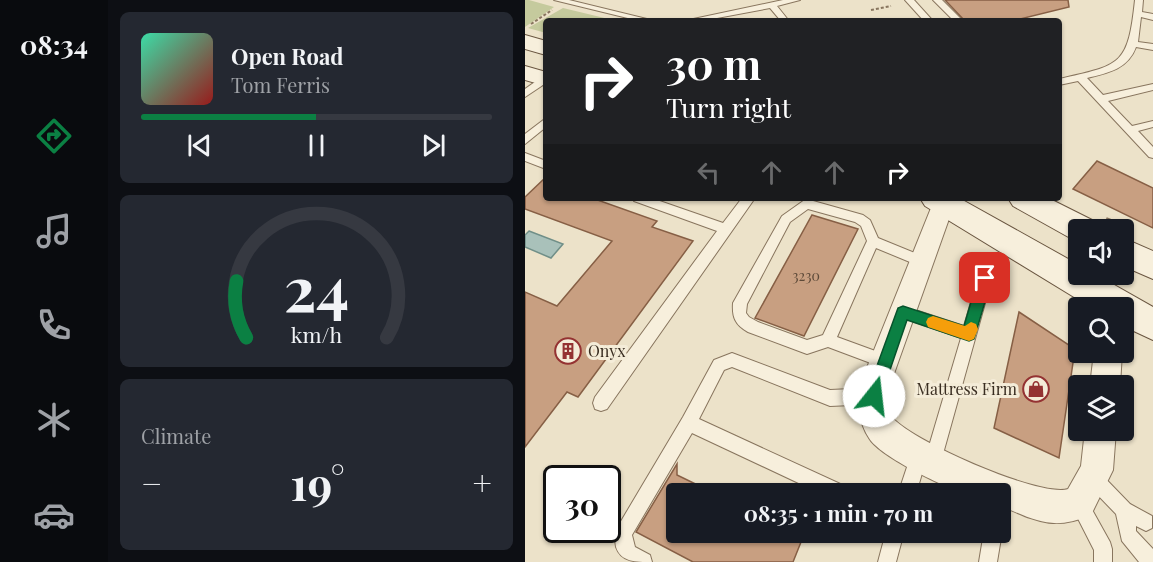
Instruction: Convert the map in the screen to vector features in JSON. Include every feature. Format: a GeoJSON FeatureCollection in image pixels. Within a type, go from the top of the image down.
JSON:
{"type":"FeatureCollection","features":[{"type":"Feature","properties":{"kind":"street"},"geometry":{"type":"LineString","coordinates":[[525,42],[543,47]]}},
{"type":"Feature","properties":{"kind":"street"},"geometry":{"type":"LineString","coordinates":[[943,201],[884,361],[872,409],[883,432],[903,448],[981,483]]}},
{"type":"Feature","properties":{"kind":"street"},"geometry":{"type":"LineString","coordinates":[[947,201],[1103,297]]}},
{"type":"Feature","properties":{"kind":"street"},"geometry":{"type":"LineString","coordinates":[[1033,203],[1068,222]]}},
{"type":"Feature","properties":{"kind":"street"},"geometry":{"type":"LineString","coordinates":[[1134,257],[1153,267]]}},
{"type":"Feature","properties":{"kind":"street"},"geometry":{"type":"LineString","coordinates":[[1134,314],[1153,324]]}},
{"type":"Feature","properties":{"kind":"street"},"geometry":{"type":"LineString","coordinates":[[1011,496],[1041,506],[1062,508],[1087,491],[1098,441]]}},
{"type":"Feature","properties":{"kind":"lane"},"geometry":{"type":"LineString","coordinates":[[704,18],[795,0]]}},
{"type":"Feature","properties":{"kind":"lane"},"geometry":{"type":"LineString","coordinates":[[909,0],[926,18]]}},
{"type":"Feature","properties":{"kind":"lane"},"geometry":{"type":"LineString","coordinates":[[937,0],[956,18]]}},
{"type":"Feature","properties":{"kind":"lane"},"geometry":{"type":"LineString","coordinates":[[1062,81],[1118,66],[1127,59],[1135,44],[1139,0]]}},
{"type":"Feature","properties":{"kind":"lane"},"geometry":{"type":"LineString","coordinates":[[557,4],[582,2],[640,18]]}},
{"type":"Feature","properties":{"kind":"lane"},"geometry":{"type":"LineString","coordinates":[[744,18],[769,6]]}},
{"type":"Feature","properties":{"kind":"lane"},"geometry":{"type":"LineString","coordinates":[[769,6],[782,18]]}},
{"type":"Feature","properties":{"kind":"lane"},"geometry":{"type":"LineString","coordinates":[[1138,14],[1153,17]]}},
{"type":"Feature","properties":{"kind":"lane"},"geometry":{"type":"LineString","coordinates":[[1135,44],[1153,47]]}},
{"type":"Feature","properties":{"kind":"lane"},"geometry":{"type":"LineString","coordinates":[[525,94],[539,77]]}},
{"type":"Feature","properties":{"kind":"lane"},"geometry":{"type":"LineString","coordinates":[[1080,77],[1153,154]]}},
{"type":"Feature","properties":{"kind":"lane"},"geometry":{"type":"LineString","coordinates":[[1101,99],[1153,87]]}},
{"type":"Feature","properties":{"kind":"lane"},"geometry":{"type":"LineString","coordinates":[[525,140],[543,124]]}},
{"type":"Feature","properties":{"kind":"lane"},"geometry":{"type":"LineString","coordinates":[[1129,130],[1153,124]]}},
{"type":"Feature","properties":{"kind":"lane"},"geometry":{"type":"LineString","coordinates":[[525,158],[543,164]]}},
{"type":"Feature","properties":{"kind":"lane"},"geometry":{"type":"LineString","coordinates":[[646,201],[725,229]]}},
{"type":"Feature","properties":{"kind":"lane"},"geometry":{"type":"LineString","coordinates":[[601,404],[747,201]]}},
{"type":"Feature","properties":{"kind":"lane"},"geometry":{"type":"LineString","coordinates":[[828,340],[873,241],[867,223],[859,218],[813,204],[805,204],[786,219],[740,303],[739,314],[744,322],[753,327],[807,347],[828,340],[884,361]]}},
{"type":"Feature","properties":{"kind":"lane"},"geometry":{"type":"LineString","coordinates":[[873,241],[922,262]]}},
{"type":"Feature","properties":{"kind":"lane"},"geometry":{"type":"LineString","coordinates":[[913,483],[926,458],[969,334],[985,278]]}},
{"type":"Feature","properties":{"kind":"lane"},"geometry":{"type":"LineString","coordinates":[[903,312],[969,334]]}},
{"type":"Feature","properties":{"kind":"lane"},"geometry":{"type":"LineString","coordinates":[[643,562],[627,553],[623,534],[689,423],[719,365],[732,360],[830,398],[874,396]]}},
{"type":"Feature","properties":{"kind":"lane"},"geometry":{"type":"LineString","coordinates":[[689,423],[819,483]]}},
{"type":"Feature","properties":{"kind":"lane"},"geometry":{"type":"LineString","coordinates":[[1087,491],[1146,522]]}},
{"type":"Feature","properties":{"kind":"lane"},"geometry":{"type":"LineString","coordinates":[[1087,491],[1103,549],[1104,562]]}},
{"type":"Feature","properties":{"kind":"lane"},"geometry":{"type":"LineString","coordinates":[[1123,510],[1128,536],[1152,562]]}},
{"type":"Feature","properties":{"kind":"lane"},"geometry":{"type":"LineString","coordinates":[[887,562],[892,543]]}},
{"type":"Feature","properties":{"kind":"lane"},"geometry":{"type":"LineString","coordinates":[[988,562],[991,543]]}},
{"type":"Feature","properties":{"kind":"path"},"geometry":{"type":"LineString","coordinates":[[525,28],[557,4]]}},
{"type":"Feature","properties":{"kind":"path"},"geometry":{"type":"LineString","coordinates":[[871,10],[891,6]]}},
{"type":"Feature","properties":{"kind":"green space"},"geometry":{"type":"Polygon","coordinates":[[[525,0],[529,0],[554,7],[525,27],[525,0]]]}},
{"type":"Feature","properties":{"kind":"green space"},"geometry":{"type":"Polygon","coordinates":[[[563,8],[605,18],[546,18],[563,8]]]}},
{"type":"Feature","properties":{"kind":"green space"},"geometry":{"type":"Polygon","coordinates":[[[543,19],[543,32],[528,28],[543,19]]]}},
{"type":"Feature","properties":{"kind":"water"},"geometry":{"type":"Polygon","coordinates":[[[529,231],[563,244],[551,258],[525,247],[525,235],[529,231]]]}},
{"type":"Feature","properties":{"kind":"building"},"geometry":{"type":"Polygon","coordinates":[[[945,0],[1068,0],[1069,7],[1024,18],[962,18],[945,0]]]}},
{"type":"Feature","properties":{"kind":"building"},"geometry":{"type":"Polygon","coordinates":[[[1097,161],[1153,188],[1153,228],[1073,189],[1097,161]]]}},
{"type":"Feature","properties":{"kind":"building","name":"Onyx"},"geometry":{"type":"Polygon","coordinates":[[[543,180],[543,201],[600,201],[657,221],[652,227],[693,241],[578,397],[567,392],[525,447],[525,292],[557,306],[612,241],[525,209],[525,197],[543,180]]]}},
{"type":"Feature","properties":{"kind":"building"},"geometry":{"type":"Polygon","coordinates":[[[812,215],[858,229],[804,336],[755,318],[812,215]]]}},
{"type":"Feature","properties":{"kind":"building","name":"Mattress Firm"},"geometry":{"type":"Polygon","coordinates":[[[1019,312],[1068,344],[1068,363],[1073,363],[1071,375],[1068,375],[1068,397],[1059,458],[994,428],[1019,312]]]}},
{"type":"Feature","properties":{"kind":"building"},"geometry":{"type":"Polygon","coordinates":[[[677,464],[677,475],[693,483],[666,483],[666,543],[801,543],[793,562],[693,562],[636,532],[677,464]]]}},
{"type":"Feature","properties":{"kind":"slow traffic"},"geometry":{"type":"LineString","coordinates":[[933,322],[969,334],[971,329]]}},
{"type":"Feature","properties":{"kind":"place","name":"Onyx"},"geometry":{"type":"Point","coordinates":[568,351]}},
{"type":"Feature","properties":{"kind":"place","name":"Mattress Firm"},"geometry":{"type":"Point","coordinates":[1036,389]}},
{"type":"Feature","properties":{"kind":"route"},"geometry":{"type":"LineString","coordinates":[[874,396],[875,385],[903,312],[969,334],[985,278]]}}]}
